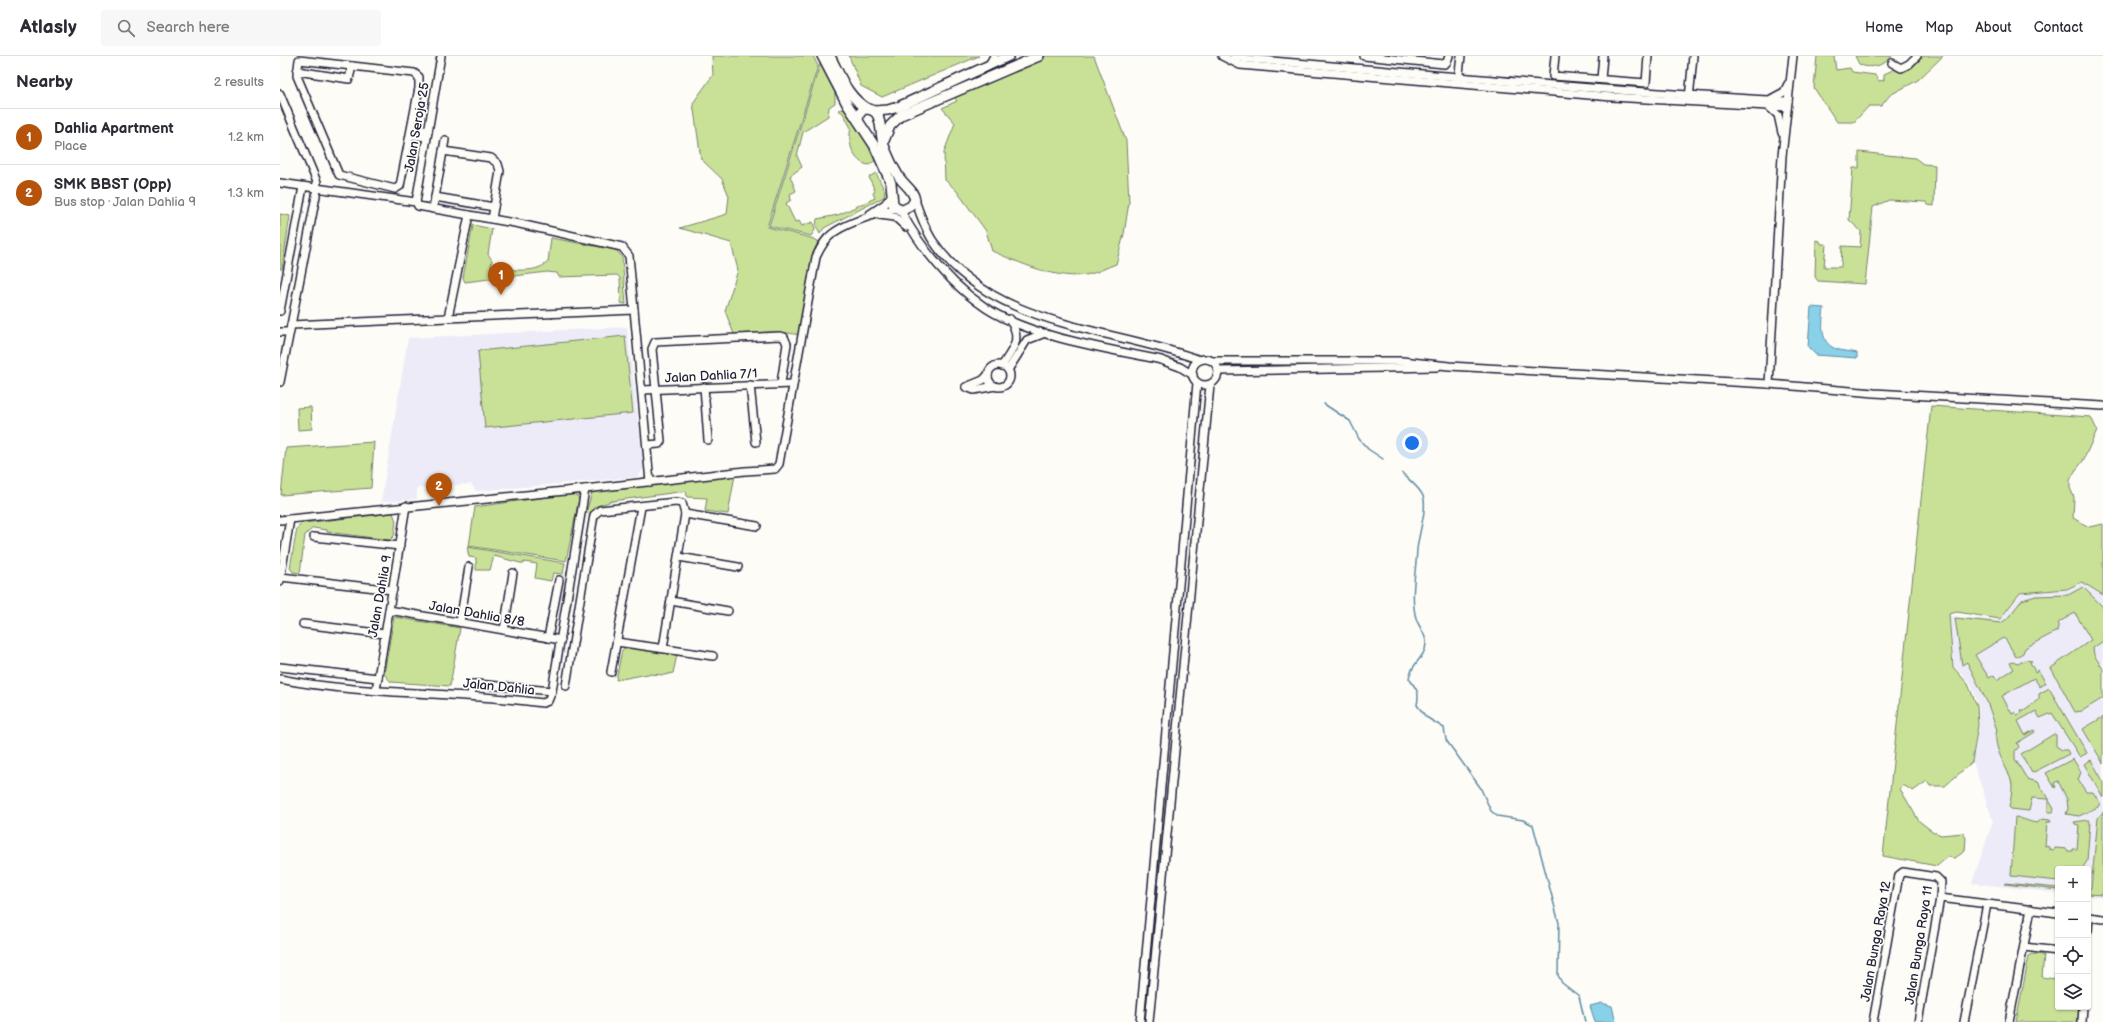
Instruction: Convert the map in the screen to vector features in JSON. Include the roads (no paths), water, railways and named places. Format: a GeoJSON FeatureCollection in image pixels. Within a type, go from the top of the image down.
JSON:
{"type":"FeatureCollection","features":[{"type":"Feature","properties":{"kind":"main road"},"geometry":{"type":"LineString","coordinates":[[822,56],[844,100],[874,145],[891,183],[893,204],[899,210],[912,206],[915,200],[912,190],[899,178],[883,143],[879,119],[871,110],[857,103],[851,96],[830,56]]}},
{"type":"Feature","properties":{"kind":"main road"},"geometry":{"type":"LineString","coordinates":[[858,121],[859,114],[871,110],[888,110],[898,107],[1009,56]]}},
{"type":"Feature","properties":{"kind":"main road"},"geometry":{"type":"LineString","coordinates":[[883,143],[890,126],[901,115],[1039,56]]}},
{"type":"Feature","properties":{"kind":"street","name":"Jalan Seroja 25"},"geometry":{"type":"LineString","coordinates":[[416,202],[441,56]]}},
{"type":"Feature","properties":{"kind":"street"},"geometry":{"type":"LineString","coordinates":[[989,65],[994,56]]}},
{"type":"Feature","properties":{"kind":"street"},"geometry":{"type":"LineString","coordinates":[[1222,56],[1240,65],[1787,104]]}},
{"type":"Feature","properties":{"kind":"street"},"geometry":{"type":"LineString","coordinates":[[1234,56],[1239,58],[1459,81]]}},
{"type":"Feature","properties":{"kind":"street"},"geometry":{"type":"LineString","coordinates":[[1364,56],[1425,59],[1444,64],[1447,62],[1449,56]]}},
{"type":"Feature","properties":{"kind":"street"},"geometry":{"type":"LineString","coordinates":[[1459,81],[1461,56]]}},
{"type":"Feature","properties":{"kind":"street"},"geometry":{"type":"LineString","coordinates":[[1555,56],[1553,76],[1646,83],[1648,56]]}},
{"type":"Feature","properties":{"kind":"street"},"geometry":{"type":"LineString","coordinates":[[1601,79],[1603,56]]}},
{"type":"Feature","properties":{"kind":"street"},"geometry":{"type":"LineString","coordinates":[[1689,98],[1693,56]]}},
{"type":"Feature","properties":{"kind":"street"},"geometry":{"type":"LineString","coordinates":[[1769,384],[1784,139],[1793,56]]}},
{"type":"Feature","properties":{"kind":"street"},"geometry":{"type":"LineString","coordinates":[[1892,63],[1901,68],[1909,64],[1917,56]]}},
{"type":"Feature","properties":{"kind":"street"},"geometry":{"type":"LineString","coordinates":[[298,60],[414,74],[419,77],[420,88],[400,186],[395,188],[342,177],[334,166],[297,76],[297,71],[298,60]]}},
{"type":"Feature","properties":{"kind":"street"},"geometry":{"type":"LineString","coordinates":[[297,71],[349,79],[352,66]]}},
{"type":"Feature","properties":{"kind":"street"},"geometry":{"type":"LineString","coordinates":[[1769,103],[1784,92],[1791,75]]}},
{"type":"Feature","properties":{"kind":"street"},"geometry":{"type":"LineString","coordinates":[[280,94],[315,175],[317,188],[280,382]]}},
{"type":"Feature","properties":{"kind":"street"},"geometry":{"type":"LineString","coordinates":[[1769,103],[1778,115],[1784,139]]}},
{"type":"Feature","properties":{"kind":"street"},"geometry":{"type":"LineString","coordinates":[[412,131],[427,134]]}},
{"type":"Feature","properties":{"kind":"street"},"geometry":{"type":"LineString","coordinates":[[433,208],[445,140]]}},
{"type":"Feature","properties":{"kind":"street"},"geometry":{"type":"LineString","coordinates":[[444,151],[491,158],[498,164],[500,171],[492,219]]}},
{"type":"Feature","properties":{"kind":"street"},"geometry":{"type":"LineString","coordinates":[[280,183],[416,202],[418,206],[492,219],[622,247],[629,256],[650,482]]}},
{"type":"Feature","properties":{"kind":"street"},"geometry":{"type":"LineString","coordinates":[[280,311],[283,280],[303,187]]}},
{"type":"Feature","properties":{"kind":"street"},"geometry":{"type":"LineString","coordinates":[[865,218],[884,204],[892,195]]}},
{"type":"Feature","properties":{"kind":"street"},"geometry":{"type":"LineString","coordinates":[[435,197],[494,207]]}},
{"type":"Feature","properties":{"kind":"street"},"geometry":{"type":"LineString","coordinates":[[915,200],[924,226],[942,254],[969,279],[987,292],[1014,305],[1051,319],[1169,350],[1200,360],[1402,361],[1449,366],[1769,384],[1874,393],[2103,406]]}},
{"type":"Feature","properties":{"kind":"street"},"geometry":{"type":"LineString","coordinates":[[280,520],[775,469],[779,464],[816,257],[825,240],[832,233],[865,218],[899,210],[913,234],[941,270],[988,309],[1045,332],[1180,366],[1202,385],[1210,384],[1217,379],[1219,371],[1212,361]]}},
{"type":"Feature","properties":{"kind":"street"},"geometry":{"type":"LineString","coordinates":[[876,215],[895,217],[913,234]]}},
{"type":"Feature","properties":{"kind":"street"},"geometry":{"type":"LineString","coordinates":[[448,318],[469,216]]}},
{"type":"Feature","properties":{"kind":"street"},"geometry":{"type":"LineString","coordinates":[[280,332],[291,329],[448,318],[634,310]]}},
{"type":"Feature","properties":{"kind":"street"},"geometry":{"type":"LineString","coordinates":[[1005,368],[1016,342],[1016,330],[1010,319]]}},
{"type":"Feature","properties":{"kind":"street"},"geometry":{"type":"LineString","coordinates":[[1005,368],[1030,337],[1045,332]]}},
{"type":"Feature","properties":{"kind":"street"},"geometry":{"type":"LineString","coordinates":[[647,445],[659,444],[661,442],[652,348],[655,342],[774,336],[784,337],[787,344],[781,383]]}},
{"type":"Feature","properties":{"kind":"street"},"geometry":{"type":"LineString","coordinates":[[1192,375],[1194,366],[1200,360]]}},
{"type":"Feature","properties":{"kind":"street"},"geometry":{"type":"LineString","coordinates":[[994,366],[1005,368],[1010,376],[1008,383],[1002,387],[995,386],[974,390],[966,387],[983,380],[988,375],[994,366]]}},
{"type":"Feature","properties":{"kind":"street"},"geometry":{"type":"LineString","coordinates":[[1219,371],[1449,366]]}},
{"type":"Feature","properties":{"kind":"street"},"geometry":{"type":"LineString","coordinates":[[988,375],[990,382],[995,386]]}},
{"type":"Feature","properties":{"kind":"street","name":"Jalan Dahlia 7/1"},"geometry":{"type":"LineString","coordinates":[[642,390],[781,383],[793,384]]}},
{"type":"Feature","properties":{"kind":"street"},"geometry":{"type":"LineString","coordinates":[[1140,1022],[1198,383]]}},
{"type":"Feature","properties":{"kind":"street"},"geometry":{"type":"LineString","coordinates":[[1149,1022],[1210,384]]}},
{"type":"Feature","properties":{"kind":"street"},"geometry":{"type":"LineString","coordinates":[[750,385],[756,442]]}},
{"type":"Feature","properties":{"kind":"street"},"geometry":{"type":"LineString","coordinates":[[704,387],[708,440]]}},
{"type":"Feature","properties":{"kind":"street","name":"Jalan Dahlia"},"geometry":{"type":"LineString","coordinates":[[280,679],[376,690],[470,695],[543,703],[548,701],[552,691],[561,640],[585,489]]}},
{"type":"Feature","properties":{"kind":"street"},"geometry":{"type":"LineString","coordinates":[[566,686],[594,515],[596,512],[682,503],[686,514],[663,648]]}},
{"type":"Feature","properties":{"kind":"street","name":"Jalan Dahlia 9"},"geometry":{"type":"LineString","coordinates":[[376,690],[406,506]]}},
{"type":"Feature","properties":{"kind":"street"},"geometry":{"type":"LineString","coordinates":[[611,672],[640,507]]}},
{"type":"Feature","properties":{"kind":"street"},"geometry":{"type":"LineString","coordinates":[[686,514],[757,526]]}},
{"type":"Feature","properties":{"kind":"street"},"geometry":{"type":"LineString","coordinates":[[290,519],[282,554],[280,579],[392,590]]}},
{"type":"Feature","properties":{"kind":"street"},"geometry":{"type":"LineString","coordinates":[[314,537],[400,546]]}},
{"type":"Feature","properties":{"kind":"street"},"geometry":{"type":"LineString","coordinates":[[576,546],[590,545]]}},
{"type":"Feature","properties":{"kind":"street"},"geometry":{"type":"LineString","coordinates":[[679,557],[738,567]]}},
{"type":"Feature","properties":{"kind":"street"},"geometry":{"type":"LineString","coordinates":[[460,622],[469,567]]}},
{"type":"Feature","properties":{"kind":"street"},"geometry":{"type":"LineString","coordinates":[[504,630],[513,573]]}},
{"type":"Feature","properties":{"kind":"street"},"geometry":{"type":"LineString","coordinates":[[548,638],[558,582],[570,586]]}},
{"type":"Feature","properties":{"kind":"street"},"geometry":{"type":"LineString","coordinates":[[671,601],[728,611]]}},
{"type":"Feature","properties":{"kind":"street","name":"Jalan Dahlia 8/8"},"geometry":{"type":"LineString","coordinates":[[389,610],[561,640]]}},
{"type":"Feature","properties":{"kind":"street"},"geometry":{"type":"LineString","coordinates":[[303,624],[385,634]]}},
{"type":"Feature","properties":{"kind":"street"},"geometry":{"type":"LineString","coordinates":[[617,642],[713,656]]}},
{"type":"Feature","properties":{"kind":"street"},"geometry":{"type":"LineString","coordinates":[[280,668],[378,678]]}},
{"type":"Feature","properties":{"kind":"street"},"geometry":{"type":"LineString","coordinates":[[470,695],[473,684],[552,691]]}},
{"type":"Feature","properties":{"kind":"street","name":"Jalan Bunga Raya 12"},"geometry":{"type":"LineString","coordinates":[[1873,1022],[1899,875],[1904,872],[1932,877]]}},
{"type":"Feature","properties":{"kind":"street","name":"Jalan Bunga Raya 11"},"geometry":{"type":"LineString","coordinates":[[1918,1022],[1940,898],[1941,882],[1932,877]]}},
{"type":"Feature","properties":{"kind":"street"},"geometry":{"type":"LineString","coordinates":[[1940,898],[2055,913]]}},
{"type":"Feature","properties":{"kind":"street"},"geometry":{"type":"LineString","coordinates":[[1964,1022],[1987,904]]}},
{"type":"Feature","properties":{"kind":"street"},"geometry":{"type":"LineString","coordinates":[[2010,1022],[2031,909]]}},
{"type":"Feature","properties":{"kind":"street"},"geometry":{"type":"LineString","coordinates":[[2091,917],[2103,919]]}},
{"type":"Feature","properties":{"kind":"street"},"geometry":{"type":"LineString","coordinates":[[2024,947],[2055,951]]}},
{"type":"Feature","properties":{"kind":"street"},"geometry":{"type":"LineString","coordinates":[[2082,1022],[2083,1010]]}},
{"type":"Feature","properties":{"kind":"water"},"geometry":{"type":"Polygon","coordinates":[[[1811,307],[1824,308],[1823,334],[1828,344],[1837,349],[1857,353],[1857,358],[1816,355],[1808,347],[1811,307]]]}},
{"type":"Feature","properties":{"kind":"water"},"geometry":{"type":"Polygon","coordinates":[[[1602,1003],[1612,1006],[1616,1022],[1595,1022],[1590,1006],[1602,1003]]]}},
{"type":"Feature","properties":{"kind":"waterway"},"geometry":{"type":"LineString","coordinates":[[1324,404],[1350,421],[1359,439],[1368,449],[1383,459]]}},
{"type":"Feature","properties":{"kind":"waterway"},"geometry":{"type":"LineString","coordinates":[[1402,473],[1419,490],[1424,501],[1424,514],[1417,550],[1413,601],[1416,618],[1425,636],[1426,643],[1424,652],[1412,669],[1409,678],[1418,693],[1417,705],[1426,717],[1444,728],[1446,740],[1480,787],[1491,811],[1497,816],[1523,820],[1533,825],[1559,923],[1558,975],[1562,983],[1579,996],[1585,1022]]}},
{"type":"Feature","properties":{"kind":"place","name":"Dahlia Apartment"},"geometry":{"type":"Point","coordinates":[501,295]}},
{"type":"Feature","properties":{"kind":"place","name":"SMK BBST (Opp)"},"geometry":{"type":"Point","coordinates":[439,506]}}]}
